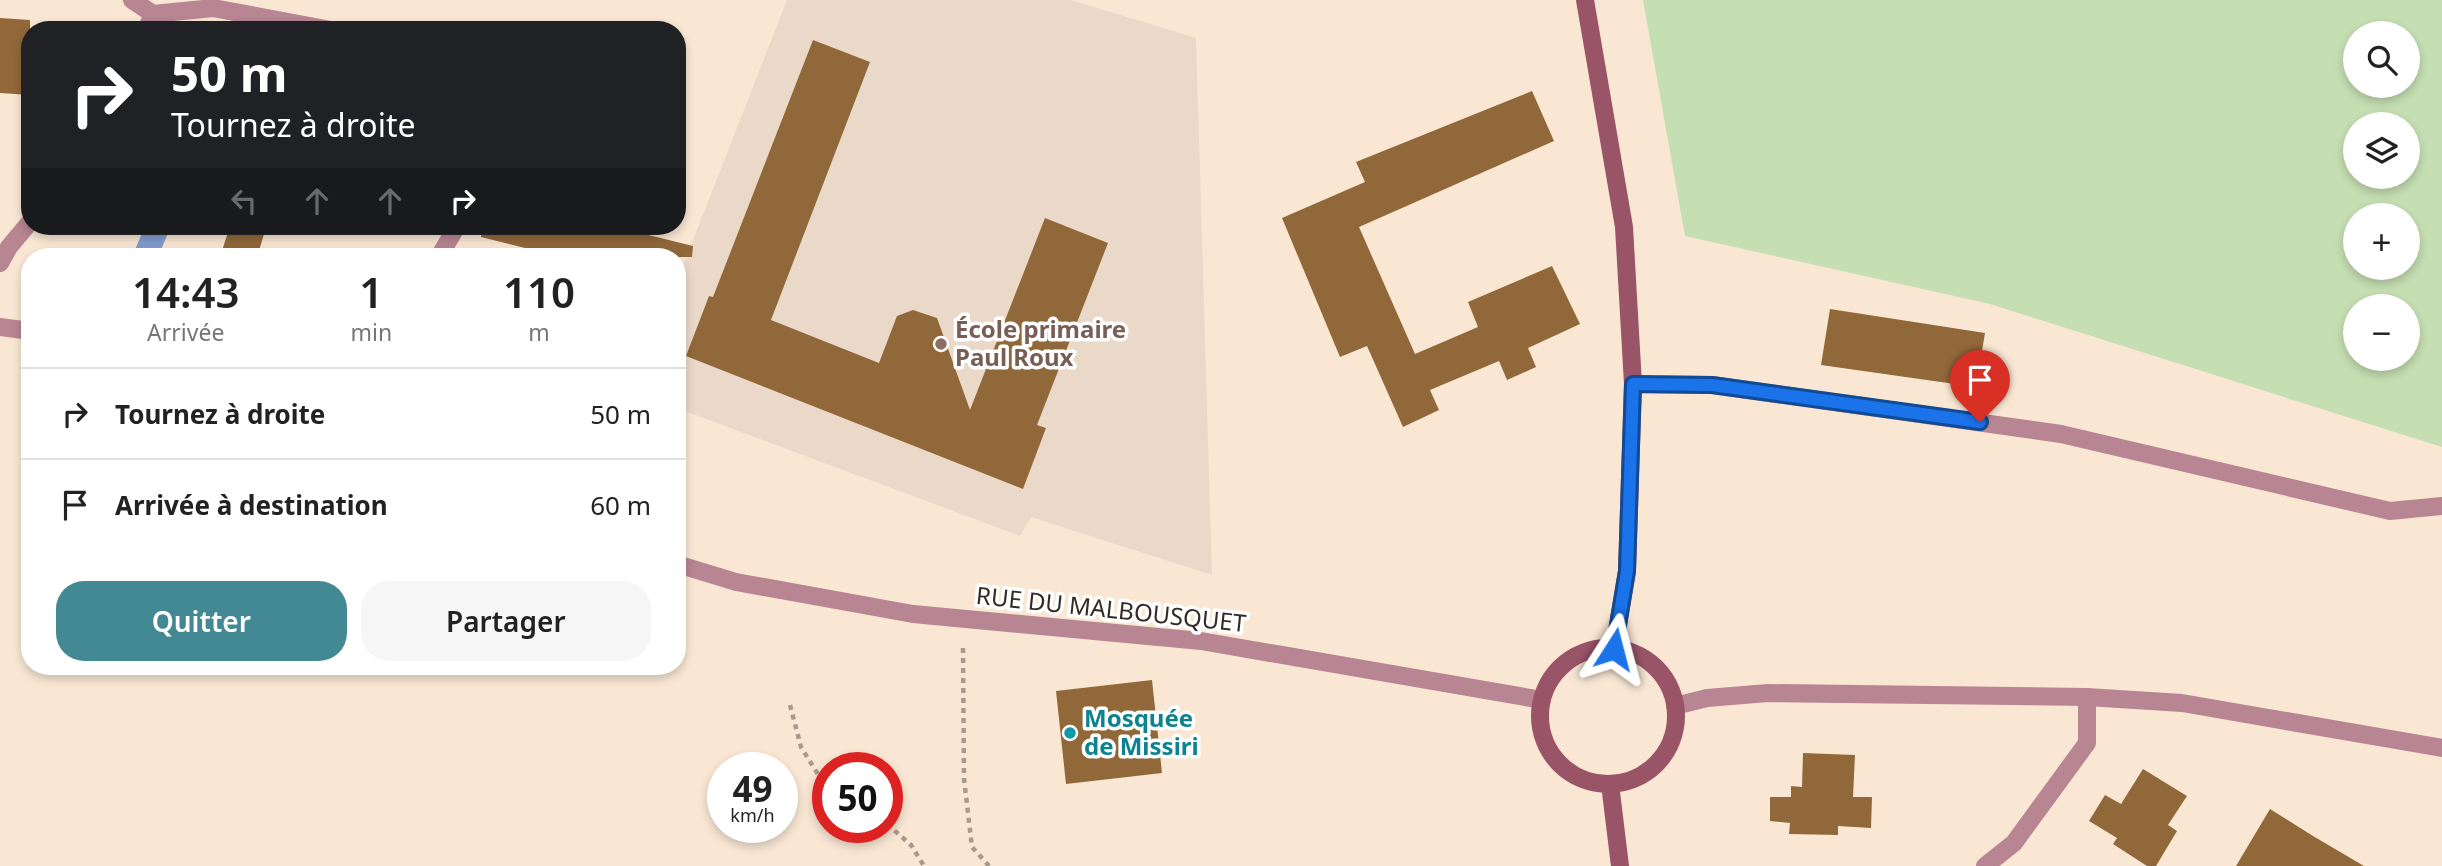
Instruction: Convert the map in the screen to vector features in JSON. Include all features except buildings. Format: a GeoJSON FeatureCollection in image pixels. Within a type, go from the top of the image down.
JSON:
{"type":"FeatureCollection","features":[{"type":"Feature","properties":{"kind":"main road"},"geometry":{"type":"LineString","coordinates":[[1584,0],[1624,227],[1633,384],[1627,571],[1614,649]]}},
{"type":"Feature","properties":{"kind":"main road"},"geometry":{"type":"LineString","coordinates":[[1614,649],[1632,653],[1661,674],[1670,689],[1675,706],[1675,723],[1671,740],[1663,755],[1648,771],[1630,780],[1610,784],[1589,782],[1570,773],[1555,759],[1544,741],[1540,721],[1542,700],[1550,681],[1563,665],[1578,655],[1614,649]]}},
{"type":"Feature","properties":{"kind":"main road"},"geometry":{"type":"LineString","coordinates":[[1610,784],[1620,866]]}},
{"type":"Feature","properties":{"kind":"street"},"geometry":{"type":"LineString","coordinates":[[132,0],[149,21]]}},
{"type":"Feature","properties":{"kind":"street"},"geometry":{"type":"LineString","coordinates":[[154,21],[213,8],[283,21]]}},
{"type":"Feature","properties":{"kind":"street"},"geometry":{"type":"LineString","coordinates":[[0,262],[21,233]]}},
{"type":"Feature","properties":{"kind":"street"},"geometry":{"type":"LineString","coordinates":[[0,327],[21,330]]}},
{"type":"Feature","properties":{"kind":"street"},"geometry":{"type":"LineString","coordinates":[[1633,384],[1712,385],[2061,434],[2390,511],[2442,506]]}},
{"type":"Feature","properties":{"kind":"street","name":"RUE DU MALBOUSQUET"},"geometry":{"type":"LineString","coordinates":[[686,567],[736,582],[913,614],[1201,641],[1542,700]]}},
{"type":"Feature","properties":{"kind":"street"},"geometry":{"type":"LineString","coordinates":[[1675,706],[1707,698],[1768,693],[2087,697],[2182,704],[2442,748]]}},
{"type":"Feature","properties":{"kind":"street"},"geometry":{"type":"LineString","coordinates":[[1984,866],[2014,843],[2087,743],[2087,697]]}},
{"type":"Feature","properties":{"kind":"path"},"geometry":{"type":"LineString","coordinates":[[962,619],[964,779],[972,847],[989,866]]}},
{"type":"Feature","properties":{"kind":"path"},"geometry":{"type":"LineString","coordinates":[[790,705],[800,747],[812,766]]}},
{"type":"Feature","properties":{"kind":"path"},"geometry":{"type":"LineString","coordinates":[[903,838],[911,845],[924,866]]}},
{"type":"Feature","properties":{"kind":"shaded area","name":"École primaire Paul Roux"},"geometry":{"type":"Polygon","coordinates":[[[787,0],[1071,0],[1196,38],[1212,575],[1031,517],[1020,536],[686,411],[686,258],[787,0]]]}},
{"type":"Feature","properties":{"kind":"green space"},"geometry":{"type":"Polygon","coordinates":[[[1643,0],[2442,0],[2442,447],[1990,304],[1685,236],[1643,0]]]}},
{"type":"Feature","properties":{"kind":"water"},"geometry":{"type":"Polygon","coordinates":[[[141,235],[167,235],[162,248],[136,248],[141,235]]]}},
{"type":"Feature","properties":{"kind":"place","name":"École primaire Paul Roux"},"geometry":{"type":"Point","coordinates":[941,344]}},
{"type":"Feature","properties":{"kind":"place","name":"Mosquée de Missiri"},"geometry":{"type":"Point","coordinates":[1070,733]}},
{"type":"Feature","properties":{"kind":"route"},"geometry":{"type":"LineString","coordinates":[[1614,649],[1627,571],[1633,384],[1712,385],[1980,422]]}}]}
